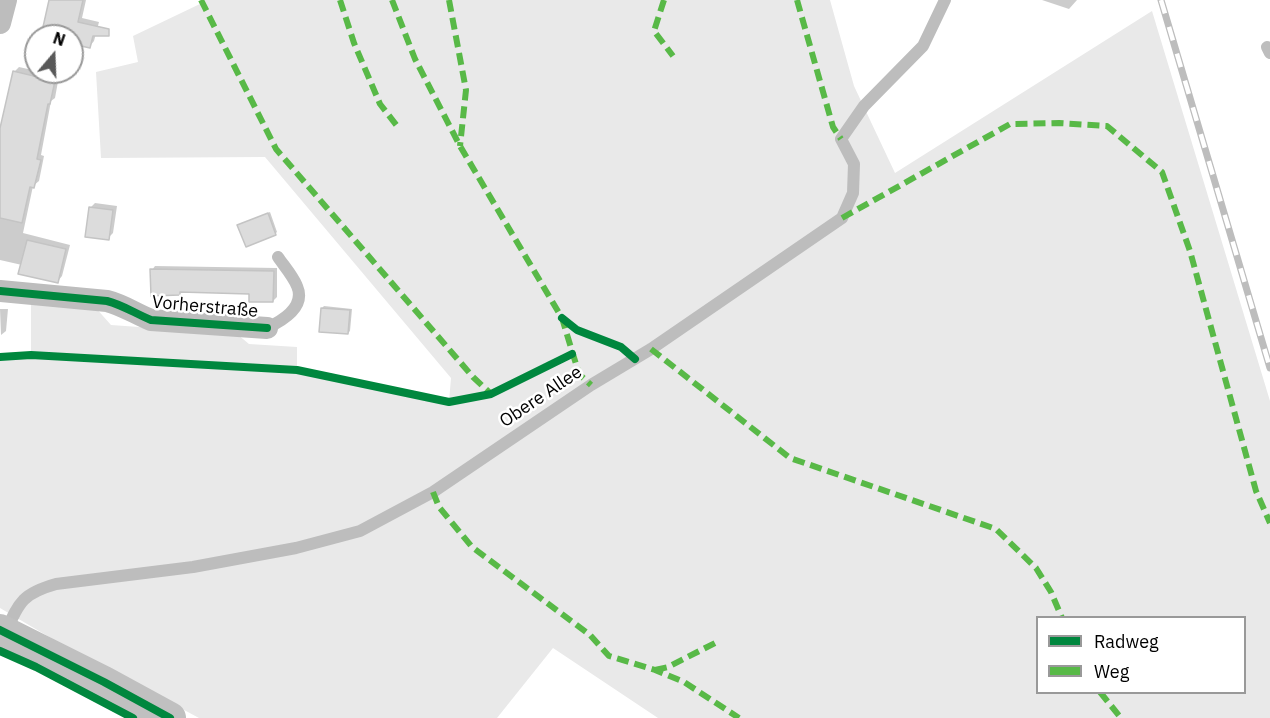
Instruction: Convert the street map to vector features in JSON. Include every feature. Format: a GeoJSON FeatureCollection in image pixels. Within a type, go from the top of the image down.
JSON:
{"type":"FeatureCollection","features":[{"type":"Feature","properties":{"kind":"street"},"geometry":{"type":"LineString","coordinates":[[0,24],[6,0]]}},
{"type":"Feature","properties":{"kind":"street","name":"Vorherstraße"},"geometry":{"type":"LineString","coordinates":[[0,291],[107,301],[121,304],[134,314],[151,320],[267,328]]}},
{"type":"Feature","properties":{"kind":"street"},"geometry":{"type":"LineString","coordinates":[[3,631],[170,718]]}},
{"type":"Feature","properties":{"kind":"lane","name":"Obere Allee"},"geometry":{"type":"LineString","coordinates":[[3,631],[23,600],[34,590],[56,584],[193,567],[297,548],[360,531],[433,492],[591,385],[651,349],[843,218],[853,193],[854,164],[841,139],[864,106],[923,46],[945,0]]}},
{"type":"Feature","properties":{"kind":"lane"},"geometry":{"type":"LineString","coordinates":[[267,328],[285,320],[298,302],[298,287],[278,257]]}},
{"type":"Feature","properties":{"kind":"shaded area"},"geometry":{"type":"Polygon","coordinates":[[[201,0],[830,0],[854,86],[895,173],[1152,11],[1270,401],[1270,718],[658,718],[553,648],[497,718],[199,718],[0,608],[0,357],[31,355],[31,304],[95,307],[111,325],[237,334],[249,344],[297,347],[297,370],[449,402],[451,378],[265,157],[101,158],[96,72],[138,62],[133,36],[202,3],[201,0]]]}},
{"type":"Feature","properties":{"kind":"building"},"geometry":{"type":"Polygon","coordinates":[[[49,0],[83,0],[78,22],[109,29],[109,36],[93,36],[90,48],[84,47],[84,24],[44,24],[49,0]]]}},
{"type":"Feature","properties":{"kind":"building"},"geometry":{"type":"Polygon","coordinates":[[[13,71],[24,74],[24,84],[54,84],[37,159],[41,160],[34,188],[30,187],[22,223],[0,218],[0,128],[13,71]]]}},
{"type":"Feature","properties":{"kind":"building"},"geometry":{"type":"Polygon","coordinates":[[[89,207],[113,210],[109,240],[85,237],[89,207]]]}},
{"type":"Feature","properties":{"kind":"building"},"geometry":{"type":"Polygon","coordinates":[[[268,213],[276,235],[246,247],[237,225],[268,213]]]}},
{"type":"Feature","properties":{"kind":"building"},"geometry":{"type":"Polygon","coordinates":[[[27,240],[66,249],[58,283],[18,274],[27,240]]]}},
{"type":"Feature","properties":{"kind":"building"},"geometry":{"type":"Polygon","coordinates":[[[150,269],[274,271],[273,302],[249,302],[249,294],[180,292],[180,295],[151,296],[150,269]]]}},
{"type":"Feature","properties":{"kind":"building"},"geometry":{"type":"Polygon","coordinates":[[[321,308],[350,310],[348,334],[319,332],[321,308]]]}},
{"type":"Feature","properties":{"kind":"railway"},"geometry":{"type":"LineString","coordinates":[[1161,0],[1270,368]]}},
{"type":"Feature","properties":{"kind":"marked path"},"geometry":{"type":"LineString","coordinates":[[201,0],[276,149],[473,377],[491,394]]}},
{"type":"Feature","properties":{"kind":"marked path"},"geometry":{"type":"LineString","coordinates":[[340,0],[354,43],[380,104],[397,126]]}},
{"type":"Feature","properties":{"kind":"marked path"},"geometry":{"type":"LineString","coordinates":[[392,0],[415,59],[460,146],[562,318],[579,374],[591,385]]}},
{"type":"Feature","properties":{"kind":"marked path"},"geometry":{"type":"LineString","coordinates":[[449,0],[466,90],[460,146]]}},
{"type":"Feature","properties":{"kind":"marked path"},"geometry":{"type":"LineString","coordinates":[[664,0],[654,31],[673,56]]}},
{"type":"Feature","properties":{"kind":"marked path"},"geometry":{"type":"LineString","coordinates":[[797,0],[833,127],[841,139]]}},
{"type":"Feature","properties":{"kind":"marked path"},"geometry":{"type":"LineString","coordinates":[[842,218],[1010,124],[1059,123],[1107,126],[1162,172],[1190,251],[1256,491],[1270,523]]}},
{"type":"Feature","properties":{"kind":"marked path"},"geometry":{"type":"LineString","coordinates":[[651,349],[790,458],[996,529],[1036,568],[1051,592],[1061,616]]}},
{"type":"Feature","properties":{"kind":"marked path"},"geometry":{"type":"LineString","coordinates":[[433,492],[439,507],[472,547],[590,635],[609,656],[655,670],[684,682],[739,718]]}},
{"type":"Feature","properties":{"kind":"marked path"},"geometry":{"type":"LineString","coordinates":[[655,670],[668,667],[717,642]]}},
{"type":"Feature","properties":{"kind":"marked path"},"geometry":{"type":"LineString","coordinates":[[1102,694],[1121,718]]}},
{"type":"Feature","properties":{"kind":"cycle path"},"geometry":{"type":"LineString","coordinates":[[0,291],[107,301],[151,320],[267,328]]}},
{"type":"Feature","properties":{"kind":"cycle path"},"geometry":{"type":"LineString","coordinates":[[562,318],[577,330],[621,347],[635,359]]}},
{"type":"Feature","properties":{"kind":"cycle path"},"geometry":{"type":"LineString","coordinates":[[0,357],[31,355],[297,370],[449,402],[491,394],[572,354]]}},
{"type":"Feature","properties":{"kind":"cycle path"},"geometry":{"type":"LineString","coordinates":[[0,630],[170,718]]}},
{"type":"Feature","properties":{"kind":"cycle path"},"geometry":{"type":"LineString","coordinates":[[0,651],[36,667],[133,718]]}}]}
